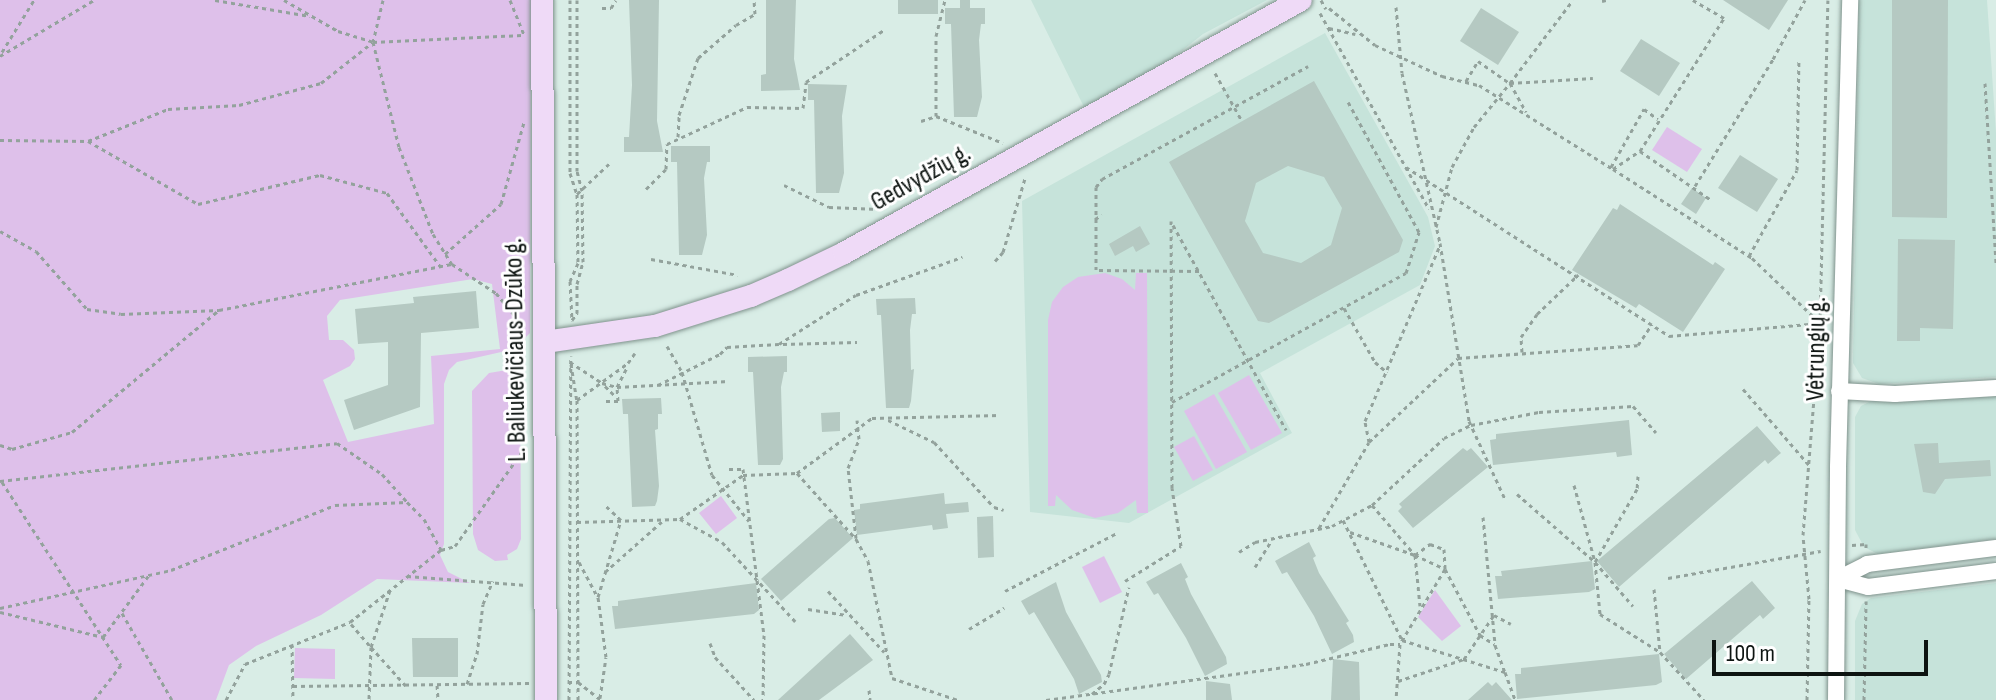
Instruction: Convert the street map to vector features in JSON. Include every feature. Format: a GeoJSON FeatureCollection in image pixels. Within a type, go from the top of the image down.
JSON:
{"type":"FeatureCollection","features":[{"type":"Feature","properties":{"kind":"main road","name":"L. Baliukevičiaus-Dzūko g."},"geometry":{"type":"LineString","coordinates":[[539,696],[533,36],[542,0]]}},
{"type":"Feature","properties":{"kind":"main road","name":"Gedvydžių g."},"geometry":{"type":"LineString","coordinates":[[535,341],[655,326],[751,296],[788,280],[844,253],[1301,0]]}},
{"type":"Feature","properties":{"kind":"street","name":"Vėtrungių g."},"geometry":{"type":"LineString","coordinates":[[1836,700],[1839,391],[1850,0]]}},
{"type":"Feature","properties":{"kind":"street"},"geometry":{"type":"LineString","coordinates":[[1839,391],[1895,394],[1996,388]]}},
{"type":"Feature","properties":{"kind":"street"},"geometry":{"type":"LineString","coordinates":[[1838,579],[1867,564],[1996,548]]}},
{"type":"Feature","properties":{"kind":"street"},"geometry":{"type":"LineString","coordinates":[[1838,579],[1868,587],[1996,571]]}},
{"type":"Feature","properties":{"kind":"path"},"geometry":{"type":"LineString","coordinates":[[0,55],[34,0]]}},
{"type":"Feature","properties":{"kind":"path"},"geometry":{"type":"LineString","coordinates":[[0,55],[94,0]]}},
{"type":"Feature","properties":{"kind":"path"},"geometry":{"type":"LineString","coordinates":[[215,0],[314,17]]}},
{"type":"Feature","properties":{"kind":"path"},"geometry":{"type":"LineString","coordinates":[[284,0],[338,31],[373,42],[533,36]]}},
{"type":"Feature","properties":{"kind":"path"},"geometry":{"type":"LineString","coordinates":[[383,0],[373,42],[399,147],[433,234],[452,264],[496,293],[535,341]]}},
{"type":"Feature","properties":{"kind":"path"},"geometry":{"type":"LineString","coordinates":[[510,0],[533,36]]}},
{"type":"Feature","properties":{"kind":"path"},"geometry":{"type":"LineString","coordinates":[[570,0],[570,173],[579,193],[578,263],[570,281],[572,320],[577,313],[577,284],[583,262],[579,193],[577,171],[577,0]]}},
{"type":"Feature","properties":{"kind":"path"},"geometry":{"type":"LineString","coordinates":[[602,8],[611,8],[616,0]]}},
{"type":"Feature","properties":{"kind":"path"},"geometry":{"type":"LineString","coordinates":[[678,138],[679,115],[698,58],[736,25],[755,14],[754,0]]}},
{"type":"Feature","properties":{"kind":"path"},"geometry":{"type":"LineString","coordinates":[[936,116],[936,36],[944,2],[951,0]]}},
{"type":"Feature","properties":{"kind":"path"},"geometry":{"type":"LineString","coordinates":[[1321,0],[1359,35],[1401,58],[1442,76],[1466,81],[1500,98],[1749,256],[1820,323]]}},
{"type":"Feature","properties":{"kind":"path"},"geometry":{"type":"LineString","coordinates":[[1436,227],[1452,167],[1474,127],[1500,98],[1573,0]]}},
{"type":"Feature","properties":{"kind":"path"},"geometry":{"type":"LineString","coordinates":[[1612,168],[1640,151],[1724,18],[1693,0]]}},
{"type":"Feature","properties":{"kind":"path"},"geometry":{"type":"LineString","coordinates":[[1695,186],[1773,59],[1805,0]]}},
{"type":"Feature","properties":{"kind":"path"},"geometry":{"type":"LineString","coordinates":[[1807,700],[1803,535],[1820,323],[1828,0]]}},
{"type":"Feature","properties":{"kind":"path"},"geometry":{"type":"LineString","coordinates":[[1396,7],[1401,58],[1423,178],[1440,243],[1471,425],[1505,499]]}},
{"type":"Feature","properties":{"kind":"path"},"geometry":{"type":"LineString","coordinates":[[1320,13],[1432,215]]}},
{"type":"Feature","properties":{"kind":"path"},"geometry":{"type":"LineString","coordinates":[[1329,28],[1359,35]]}},
{"type":"Feature","properties":{"kind":"path"},"geometry":{"type":"LineString","coordinates":[[646,189],[666,169],[667,144],[747,107],[803,108],[806,82],[884,30]]}},
{"type":"Feature","properties":{"kind":"path"},"geometry":{"type":"LineString","coordinates":[[0,140],[88,141],[168,109],[239,105],[321,83],[373,42]]}},
{"type":"Feature","properties":{"kind":"path"},"geometry":{"type":"LineString","coordinates":[[1749,256],[1797,170],[1799,60]]}},
{"type":"Feature","properties":{"kind":"path"},"geometry":{"type":"LineString","coordinates":[[1466,81],[1478,61],[1510,83],[1528,116]]}},
{"type":"Feature","properties":{"kind":"path"},"geometry":{"type":"LineString","coordinates":[[1199,271],[1096,270],[1094,195],[1102,179],[1308,66]]}},
{"type":"Feature","properties":{"kind":"path"},"geometry":{"type":"LineString","coordinates":[[1215,73],[1242,121]]}},
{"type":"Feature","properties":{"kind":"path"},"geometry":{"type":"LineString","coordinates":[[1510,83],[1593,78]]}},
{"type":"Feature","properties":{"kind":"path"},"geometry":{"type":"LineString","coordinates":[[1985,83],[1996,264]]}},
{"type":"Feature","properties":{"kind":"path"},"geometry":{"type":"LineString","coordinates":[[1172,402],[1406,273],[1419,232],[1348,102]]}},
{"type":"Feature","properties":{"kind":"path"},"geometry":{"type":"LineString","coordinates":[[1612,168],[1644,109],[1658,119]]}},
{"type":"Feature","properties":{"kind":"path"},"geometry":{"type":"LineString","coordinates":[[445,254],[501,204],[526,115]]}},
{"type":"Feature","properties":{"kind":"path"},"geometry":{"type":"LineString","coordinates":[[921,121],[936,116],[1003,143]]}},
{"type":"Feature","properties":{"kind":"path"},"geometry":{"type":"LineString","coordinates":[[88,141],[198,204],[320,175],[387,193],[440,266]]}},
{"type":"Feature","properties":{"kind":"path"},"geometry":{"type":"LineString","coordinates":[[1640,151],[1695,186],[1711,200]]}},
{"type":"Feature","properties":{"kind":"path"},"geometry":{"type":"LineString","coordinates":[[579,193],[611,162]]}},
{"type":"Feature","properties":{"kind":"path"},"geometry":{"type":"LineString","coordinates":[[1406,167],[1669,336],[1820,323]]}},
{"type":"Feature","properties":{"kind":"path"},"geometry":{"type":"LineString","coordinates":[[995,261],[1003,252],[1025,178]]}},
{"type":"Feature","properties":{"kind":"path"},"geometry":{"type":"LineString","coordinates":[[784,185],[829,207],[879,209]]}},
{"type":"Feature","properties":{"kind":"path"},"geometry":{"type":"LineString","coordinates":[[1095,219],[1102,215]]}},
{"type":"Feature","properties":{"kind":"path"},"geometry":{"type":"LineString","coordinates":[[1125,581],[1181,546],[1172,488],[1171,221],[1286,430]]}},
{"type":"Feature","properties":{"kind":"path"},"geometry":{"type":"LineString","coordinates":[[0,231],[36,251],[87,309],[121,314],[219,310],[452,264]]}},
{"type":"Feature","properties":{"kind":"path"},"geometry":{"type":"LineString","coordinates":[[1369,442],[1365,421],[1440,243]]}},
{"type":"Feature","properties":{"kind":"path"},"geometry":{"type":"LineString","coordinates":[[779,344],[856,295],[962,257]]}},
{"type":"Feature","properties":{"kind":"path"},"geometry":{"type":"LineString","coordinates":[[651,259],[738,275]]}},
{"type":"Feature","properties":{"kind":"path"},"geometry":{"type":"LineString","coordinates":[[1522,352],[1521,337],[1537,314],[1578,276]]}},
{"type":"Feature","properties":{"kind":"path"},"geometry":{"type":"LineString","coordinates":[[1344,308],[1375,362],[1387,372]]}},
{"type":"Feature","properties":{"kind":"path"},"geometry":{"type":"LineString","coordinates":[[0,445],[12,449],[72,432],[219,310]]}},
{"type":"Feature","properties":{"kind":"path"},"geometry":{"type":"LineString","coordinates":[[1319,528],[1369,442],[1458,358],[1638,345],[1652,324]]}},
{"type":"Feature","properties":{"kind":"path"},"geometry":{"type":"LineString","coordinates":[[658,385],[727,347],[857,342]]}},
{"type":"Feature","properties":{"kind":"path"},"geometry":{"type":"LineString","coordinates":[[667,346],[686,383],[711,471],[749,521]]}},
{"type":"Feature","properties":{"kind":"path"},"geometry":{"type":"LineString","coordinates":[[617,398],[617,387],[635,353]]}},
{"type":"Feature","properties":{"kind":"path"},"geometry":{"type":"LineString","coordinates":[[570,362],[602,383],[617,398]]}},
{"type":"Feature","properties":{"kind":"path"},"geometry":{"type":"LineString","coordinates":[[570,362],[577,400],[578,700]]}},
{"type":"Feature","properties":{"kind":"path"},"geometry":{"type":"LineString","coordinates":[[569,700],[570,362]]}},
{"type":"Feature","properties":{"kind":"path"},"geometry":{"type":"LineString","coordinates":[[577,400],[628,363]]}},
{"type":"Feature","properties":{"kind":"path"},"geometry":{"type":"LineString","coordinates":[[602,383],[617,387],[729,381]]}},
{"type":"Feature","properties":{"kind":"path"},"geometry":{"type":"LineString","coordinates":[[1743,389],[1810,466]]}},
{"type":"Feature","properties":{"kind":"path"},"geometry":{"type":"LineString","coordinates":[[606,401],[617,398]]}},
{"type":"Feature","properties":{"kind":"path"},"geometry":{"type":"LineString","coordinates":[[1239,552],[1255,542],[1343,520],[1372,505],[1444,438],[1471,425],[1539,412],[1633,406],[1656,432]]}},
{"type":"Feature","properties":{"kind":"path"},"geometry":{"type":"LineString","coordinates":[[680,519],[743,475],[797,473],[860,430],[872,418],[1000,415]]}},
{"type":"Feature","properties":{"kind":"path"},"geometry":{"type":"LineString","coordinates":[[885,418],[934,442],[994,507],[1004,510]]}},
{"type":"Feature","properties":{"kind":"path"},"geometry":{"type":"LineString","coordinates":[[856,539],[848,468],[860,430],[857,420]]}},
{"type":"Feature","properties":{"kind":"path"},"geometry":{"type":"LineString","coordinates":[[94,700],[121,665],[0,480],[337,443],[382,474],[424,519],[441,550]]}},
{"type":"Feature","properties":{"kind":"path"},"geometry":{"type":"LineString","coordinates":[[226,700],[245,664],[350,622],[441,550],[455,546],[524,449]]}},
{"type":"Feature","properties":{"kind":"path"},"geometry":{"type":"LineString","coordinates":[[729,469],[743,469],[764,635],[763,700]]}},
{"type":"Feature","properties":{"kind":"path"},"geometry":{"type":"LineString","coordinates":[[797,473],[856,539],[868,561],[892,678],[958,700]]}},
{"type":"Feature","properties":{"kind":"path"},"geometry":{"type":"LineString","coordinates":[[1595,562],[1637,489],[1638,476]]}},
{"type":"Feature","properties":{"kind":"path"},"geometry":{"type":"LineString","coordinates":[[1574,485],[1595,562],[1600,614],[1660,652],[1704,700]]}},
{"type":"Feature","properties":{"kind":"path"},"geometry":{"type":"LineString","coordinates":[[1517,494],[1595,562],[1633,606]]}},
{"type":"Feature","properties":{"kind":"path"},"geometry":{"type":"LineString","coordinates":[[0,610],[72,590],[171,570],[335,505],[407,502]]}},
{"type":"Feature","properties":{"kind":"path"},"geometry":{"type":"LineString","coordinates":[[605,505],[621,520]]}},
{"type":"Feature","properties":{"kind":"path"},"geometry":{"type":"LineString","coordinates":[[1372,505],[1415,555],[1420,609]]}},
{"type":"Feature","properties":{"kind":"path"},"geometry":{"type":"LineString","coordinates":[[1483,517],[1495,645],[1515,700]]}},
{"type":"Feature","properties":{"kind":"path"},"geometry":{"type":"LineString","coordinates":[[605,573],[665,519]]}},
{"type":"Feature","properties":{"kind":"path"},"geometry":{"type":"LineString","coordinates":[[577,522],[680,519],[722,542],[795,621]]}},
{"type":"Feature","properties":{"kind":"path"},"geometry":{"type":"LineString","coordinates":[[598,597],[621,520]]}},
{"type":"Feature","properties":{"kind":"path"},"geometry":{"type":"LineString","coordinates":[[1343,520],[1401,642]]}},
{"type":"Feature","properties":{"kind":"path"},"geometry":{"type":"LineString","coordinates":[[1350,532],[1445,569]]}},
{"type":"Feature","properties":{"kind":"path"},"geometry":{"type":"LineString","coordinates":[[1005,591],[1117,533]]}},
{"type":"Feature","properties":{"kind":"path"},"geometry":{"type":"LineString","coordinates":[[1255,567],[1273,538]]}},
{"type":"Feature","properties":{"kind":"path"},"geometry":{"type":"LineString","coordinates":[[1415,555],[1430,544],[1444,549],[1445,569],[1480,635],[1495,645]]}},
{"type":"Feature","properties":{"kind":"path"},"geometry":{"type":"LineString","coordinates":[[1668,578],[1805,555],[1837,546],[1866,544],[1867,564]]}},
{"type":"Feature","properties":{"kind":"path"},"geometry":{"type":"LineString","coordinates":[[578,560],[598,597],[606,657],[600,700]]}},
{"type":"Feature","properties":{"kind":"path"},"geometry":{"type":"LineString","coordinates":[[1396,700],[1401,642],[1445,569]]}},
{"type":"Feature","properties":{"kind":"path"},"geometry":{"type":"LineString","coordinates":[[103,637],[149,575]]}},
{"type":"Feature","properties":{"kind":"path"},"geometry":{"type":"LineString","coordinates":[[407,576],[523,584],[531,590]]}},
{"type":"Feature","properties":{"kind":"path"},"geometry":{"type":"LineString","coordinates":[[467,684],[477,654],[483,604],[493,581]]}},
{"type":"Feature","properties":{"kind":"path"},"geometry":{"type":"LineString","coordinates":[[1091,694],[1104,684],[1109,674],[1129,587]]}},
{"type":"Feature","properties":{"kind":"path"},"geometry":{"type":"LineString","coordinates":[[1864,700],[1868,587]]}},
{"type":"Feature","properties":{"kind":"path"},"geometry":{"type":"LineString","coordinates":[[369,700],[371,647],[390,589]]}},
{"type":"Feature","properties":{"kind":"path"},"geometry":{"type":"LineString","coordinates":[[1654,589],[1660,652]]}},
{"type":"Feature","properties":{"kind":"path"},"geometry":{"type":"LineString","coordinates":[[828,591],[886,655]]}},
{"type":"Feature","properties":{"kind":"path"},"geometry":{"type":"LineString","coordinates":[[969,629],[1004,608]]}},
{"type":"Feature","properties":{"kind":"path"},"geometry":{"type":"LineString","coordinates":[[808,609],[850,616]]}},
{"type":"Feature","properties":{"kind":"path"},"geometry":{"type":"LineString","coordinates":[[0,610],[103,637]]}},
{"type":"Feature","properties":{"kind":"path"},"geometry":{"type":"LineString","coordinates":[[121,612],[172,700]]}},
{"type":"Feature","properties":{"kind":"path"},"geometry":{"type":"LineString","coordinates":[[1494,615],[1511,624]]}},
{"type":"Feature","properties":{"kind":"path"},"geometry":{"type":"LineString","coordinates":[[1398,681],[1464,659],[1494,615]]}},
{"type":"Feature","properties":{"kind":"path"},"geometry":{"type":"LineString","coordinates":[[350,622],[406,686]]}},
{"type":"Feature","properties":{"kind":"path"},"geometry":{"type":"LineString","coordinates":[[1046,700],[1306,664],[1401,642],[1505,672]]}},
{"type":"Feature","properties":{"kind":"path"},"geometry":{"type":"LineString","coordinates":[[710,643],[715,657],[754,700]]}},
{"type":"Feature","properties":{"kind":"path"},"geometry":{"type":"LineString","coordinates":[[292,644],[293,700]]}},
{"type":"Feature","properties":{"kind":"path"},"geometry":{"type":"LineString","coordinates":[[293,686],[531,682],[539,696]]}},
{"type":"Feature","properties":{"kind":"path"},"geometry":{"type":"LineString","coordinates":[[569,682],[578,682],[600,700]]}},
{"type":"Feature","properties":{"kind":"path"},"geometry":{"type":"LineString","coordinates":[[437,685],[438,699]]}},
{"type":"Feature","properties":{"kind":"path"},"geometry":{"type":"LineString","coordinates":[[869,690],[870,700]]}},
{"type":"Feature","properties":{"kind":"shaded area"},"geometry":{"type":"Polygon","coordinates":[[[0,0],[531,0],[530,333],[514,349],[457,362],[449,370],[444,384],[444,544],[440,555],[448,572],[470,583],[377,579],[321,615],[256,646],[229,665],[216,700],[0,700],[0,0]],[[473,279],[340,300],[327,316],[329,340],[343,340],[354,350],[355,359],[350,366],[323,380],[348,442],[434,424],[431,356],[500,349],[492,284],[473,279]]]}},
{"type":"Feature","properties":{"kind":"shaded area"},"geometry":{"type":"Polygon","coordinates":[[[1031,0],[1267,0],[1203,34],[1165,64],[1085,109],[1031,0]]]}},
{"type":"Feature","properties":{"kind":"shaded area"},"geometry":{"type":"Polygon","coordinates":[[[1859,0],[1987,0],[1996,133],[1996,377],[1879,384],[1862,378],[1853,363],[1859,0]]]}},
{"type":"Feature","properties":{"kind":"shaded area"},"geometry":{"type":"Polygon","coordinates":[[[1325,33],[1428,217],[1435,246],[1420,285],[1260,373],[1292,433],[1129,523],[1030,512],[1022,201],[1325,33]]]}},
{"type":"Feature","properties":{"kind":"shaded area"},"geometry":{"type":"Polygon","coordinates":[[[1667,127],[1702,149],[1687,172],[1652,150],[1667,127]]]}},
{"type":"Feature","properties":{"kind":"shaded area"},"geometry":{"type":"Polygon","coordinates":[[[1105,273],[1122,279],[1135,290],[1136,273],[1147,273],[1148,513],[1137,513],[1136,500],[1118,513],[1095,518],[1072,510],[1056,495],[1055,506],[1048,506],[1048,320],[1052,302],[1063,287],[1078,277],[1105,273]]]}},
{"type":"Feature","properties":{"kind":"shaded area"},"geometry":{"type":"Polygon","coordinates":[[[520,368],[521,539],[517,549],[507,555],[508,560],[495,561],[478,550],[473,534],[472,391],[489,373],[520,368]]]}},
{"type":"Feature","properties":{"kind":"shaded area"},"geometry":{"type":"Polygon","coordinates":[[[1249,375],[1282,433],[1251,450],[1218,393],[1249,375]]]}},
{"type":"Feature","properties":{"kind":"shaded area"},"geometry":{"type":"Polygon","coordinates":[[[1996,393],[1996,539],[1878,554],[1864,547],[1855,530],[1855,417],[1861,406],[1873,400],[1996,393]]]}},
{"type":"Feature","properties":{"kind":"shaded area"},"geometry":{"type":"Polygon","coordinates":[[[1214,394],[1247,452],[1216,469],[1184,411],[1214,394]]]}},
{"type":"Feature","properties":{"kind":"shaded area"},"geometry":{"type":"Polygon","coordinates":[[[1194,436],[1213,470],[1193,481],[1174,447],[1194,436]]]}},
{"type":"Feature","properties":{"kind":"shaded area"},"geometry":{"type":"Polygon","coordinates":[[[721,496],[737,518],[716,534],[699,513],[721,496]]]}},
{"type":"Feature","properties":{"kind":"shaded area"},"geometry":{"type":"Polygon","coordinates":[[[1104,556],[1122,592],[1100,603],[1082,567],[1104,556]]]}},
{"type":"Feature","properties":{"kind":"shaded area"},"geometry":{"type":"Polygon","coordinates":[[[1996,583],[1996,700],[1855,700],[1855,621],[1862,604],[1871,598],[1996,583]]]}},
{"type":"Feature","properties":{"kind":"shaded area"},"geometry":{"type":"Polygon","coordinates":[[[1435,590],[1461,626],[1442,641],[1418,617],[1435,590]]]}},
{"type":"Feature","properties":{"kind":"shaded area"},"geometry":{"type":"Polygon","coordinates":[[[295,648],[335,649],[335,679],[294,678],[295,648]]]}},
{"type":"Feature","properties":{"kind":"building"},"geometry":{"type":"Polygon","coordinates":[[[629,0],[659,0],[657,121],[663,152],[624,152],[624,137],[629,137],[632,85],[629,0]]]}},
{"type":"Feature","properties":{"kind":"building"},"geometry":{"type":"Polygon","coordinates":[[[766,0],[796,0],[794,59],[800,90],[761,91],[761,75],[766,74],[766,0]]]}},
{"type":"Feature","properties":{"kind":"building"},"geometry":{"type":"Polygon","coordinates":[[[898,0],[938,0],[938,14],[898,14],[898,0]]]}},
{"type":"Feature","properties":{"kind":"building"},"geometry":{"type":"Polygon","coordinates":[[[960,0],[970,0],[970,8],[985,8],[985,24],[981,24],[979,40],[982,97],[977,117],[954,117],[951,24],[945,24],[945,8],[960,8],[960,0]]]}},
{"type":"Feature","properties":{"kind":"building"},"geometry":{"type":"Polygon","coordinates":[[[1723,0],[1788,0],[1769,30],[1723,0]]]}},
{"type":"Feature","properties":{"kind":"building"},"geometry":{"type":"Polygon","coordinates":[[[1892,0],[1948,0],[1947,218],[1892,217],[1892,0]]]}},
{"type":"Feature","properties":{"kind":"building"},"geometry":{"type":"Polygon","coordinates":[[[1481,8],[1519,32],[1498,65],[1460,41],[1481,8]]]}},
{"type":"Feature","properties":{"kind":"building"},"geometry":{"type":"Polygon","coordinates":[[[1641,39],[1680,63],[1659,96],[1620,71],[1641,39]]]}},
{"type":"Feature","properties":{"kind":"building"},"geometry":{"type":"Polygon","coordinates":[[[1314,81],[1403,240],[1399,252],[1269,323],[1258,321],[1169,162],[1314,81]],[[1288,166],[1256,183],[1245,221],[1263,253],[1301,263],[1331,245],[1342,208],[1324,177],[1288,166]]]}},
{"type":"Feature","properties":{"kind":"building"},"geometry":{"type":"Polygon","coordinates":[[[808,84],[847,85],[842,116],[844,173],[839,193],[816,193],[814,100],[808,100],[808,84]]]}},
{"type":"Feature","properties":{"kind":"building"},"geometry":{"type":"Polygon","coordinates":[[[671,146],[710,146],[710,162],[707,162],[704,178],[707,235],[702,255],[679,255],[677,162],[671,162],[671,146]]]}},
{"type":"Feature","properties":{"kind":"building"},"geometry":{"type":"Polygon","coordinates":[[[1740,155],[1778,179],[1757,212],[1718,188],[1740,155]]]}},
{"type":"Feature","properties":{"kind":"building"},"geometry":{"type":"Polygon","coordinates":[[[1692,188],[1706,198],[1696,214],[1681,204],[1692,188]]]}},
{"type":"Feature","properties":{"kind":"building"},"geometry":{"type":"Polygon","coordinates":[[[1620,204],[1713,265],[1715,262],[1725,269],[1683,332],[1639,304],[1636,308],[1572,270],[1613,208],[1617,210],[1620,204]]]}},
{"type":"Feature","properties":{"kind":"building"},"geometry":{"type":"Polygon","coordinates":[[[1140,226],[1150,244],[1136,252],[1133,246],[1115,256],[1109,244],[1140,226]]]}},
{"type":"Feature","properties":{"kind":"building"},"geometry":{"type":"Polygon","coordinates":[[[1898,239],[1955,240],[1953,329],[1920,328],[1920,341],[1897,341],[1898,239]]]}},
{"type":"Feature","properties":{"kind":"building"},"geometry":{"type":"Polygon","coordinates":[[[476,291],[479,328],[421,333],[420,407],[354,430],[344,400],[388,385],[388,342],[358,344],[355,309],[414,303],[413,297],[476,291]]]}},
{"type":"Feature","properties":{"kind":"building"},"geometry":{"type":"Polygon","coordinates":[[[915,298],[916,314],[912,314],[910,330],[911,370],[914,369],[911,401],[909,408],[886,408],[881,315],[877,315],[876,299],[915,298]]]}},
{"type":"Feature","properties":{"kind":"building"},"geometry":{"type":"Polygon","coordinates":[[[787,356],[787,372],[784,372],[781,387],[783,459],[780,465],[758,465],[753,372],[748,372],[748,357],[787,356]]]}},
{"type":"Feature","properties":{"kind":"building"},"geometry":{"type":"Polygon","coordinates":[[[661,398],[662,414],[658,414],[658,429],[655,430],[659,486],[657,501],[655,506],[632,507],[628,414],[623,414],[622,399],[661,398]]]}},
{"type":"Feature","properties":{"kind":"building"},"geometry":{"type":"Polygon","coordinates":[[[840,412],[840,431],[822,432],[821,413],[840,412]]]}},
{"type":"Feature","properties":{"kind":"building"},"geometry":{"type":"Polygon","coordinates":[[[1629,420],[1632,455],[1617,457],[1616,452],[1493,465],[1490,440],[1496,439],[1496,434],[1629,420]]]}},
{"type":"Feature","properties":{"kind":"building"},"geometry":{"type":"Polygon","coordinates":[[[1757,426],[1781,453],[1768,464],[1765,460],[1619,587],[1597,561],[1757,426]]]}},
{"type":"Feature","properties":{"kind":"building"},"geometry":{"type":"Polygon","coordinates":[[[1938,443],[1939,463],[1990,460],[1991,476],[1945,479],[1935,494],[1923,492],[1914,444],[1938,443]]]}},
{"type":"Feature","properties":{"kind":"building"},"geometry":{"type":"Polygon","coordinates":[[[1463,448],[1467,451],[1471,448],[1488,467],[1413,528],[1398,511],[1402,507],[1399,504],[1463,448]]]}},
{"type":"Feature","properties":{"kind":"building"},"geometry":{"type":"Polygon","coordinates":[[[944,493],[945,504],[968,502],[969,512],[946,514],[948,528],[933,530],[932,525],[857,535],[854,510],[860,509],[860,504],[944,493]]]}},
{"type":"Feature","properties":{"kind":"building"},"geometry":{"type":"Polygon","coordinates":[[[993,516],[994,557],[978,558],[977,517],[993,516]]]}},
{"type":"Feature","properties":{"kind":"building"},"geometry":{"type":"Polygon","coordinates":[[[835,518],[853,538],[781,601],[761,579],[829,519],[835,518]]]}},
{"type":"Feature","properties":{"kind":"building"},"geometry":{"type":"Polygon","coordinates":[[[1309,542],[1319,573],[1349,621],[1346,623],[1353,635],[1354,642],[1332,654],[1314,616],[1287,572],[1282,574],[1275,561],[1309,542]]]}},
{"type":"Feature","properties":{"kind":"building"},"geometry":{"type":"Polygon","coordinates":[[[1592,561],[1595,589],[1589,592],[1498,599],[1495,576],[1502,576],[1501,571],[1592,561]]]}},
{"type":"Feature","properties":{"kind":"building"},"geometry":{"type":"Polygon","coordinates":[[[1181,563],[1191,594],[1226,657],[1227,664],[1205,676],[1158,593],[1154,595],[1146,582],[1181,563]]]}},
{"type":"Feature","properties":{"kind":"building"},"geometry":{"type":"Polygon","coordinates":[[[1752,581],[1775,608],[1763,619],[1760,615],[1686,679],[1664,654],[1752,581]]]}},
{"type":"Feature","properties":{"kind":"building"},"geometry":{"type":"Polygon","coordinates":[[[1056,582],[1066,612],[1101,675],[1102,682],[1079,694],[1074,679],[1034,612],[1029,615],[1021,601],[1056,582]]]}},
{"type":"Feature","properties":{"kind":"building"},"geometry":{"type":"Polygon","coordinates":[[[756,583],[759,610],[754,614],[615,629],[612,606],[618,606],[618,601],[756,583]]]}},
{"type":"Feature","properties":{"kind":"building"},"geometry":{"type":"Polygon","coordinates":[[[850,634],[873,660],[819,700],[778,700],[850,634]]]}},
{"type":"Feature","properties":{"kind":"building"},"geometry":{"type":"Polygon","coordinates":[[[412,638],[458,638],[458,677],[413,677],[412,638]]]}},
{"type":"Feature","properties":{"kind":"building"},"geometry":{"type":"Polygon","coordinates":[[[1659,654],[1662,682],[1656,685],[1517,699],[1515,674],[1521,674],[1521,668],[1659,654]]]}},
{"type":"Feature","properties":{"kind":"building"},"geometry":{"type":"Polygon","coordinates":[[[1333,659],[1359,662],[1360,700],[1331,700],[1333,659]]]}},
{"type":"Feature","properties":{"kind":"building"},"geometry":{"type":"Polygon","coordinates":[[[1206,681],[1230,684],[1232,700],[1206,700],[1206,681]]]}},
{"type":"Feature","properties":{"kind":"building"},"geometry":{"type":"Polygon","coordinates":[[[1488,682],[1492,686],[1496,682],[1512,700],[1468,700],[1488,682]]]}}]}
